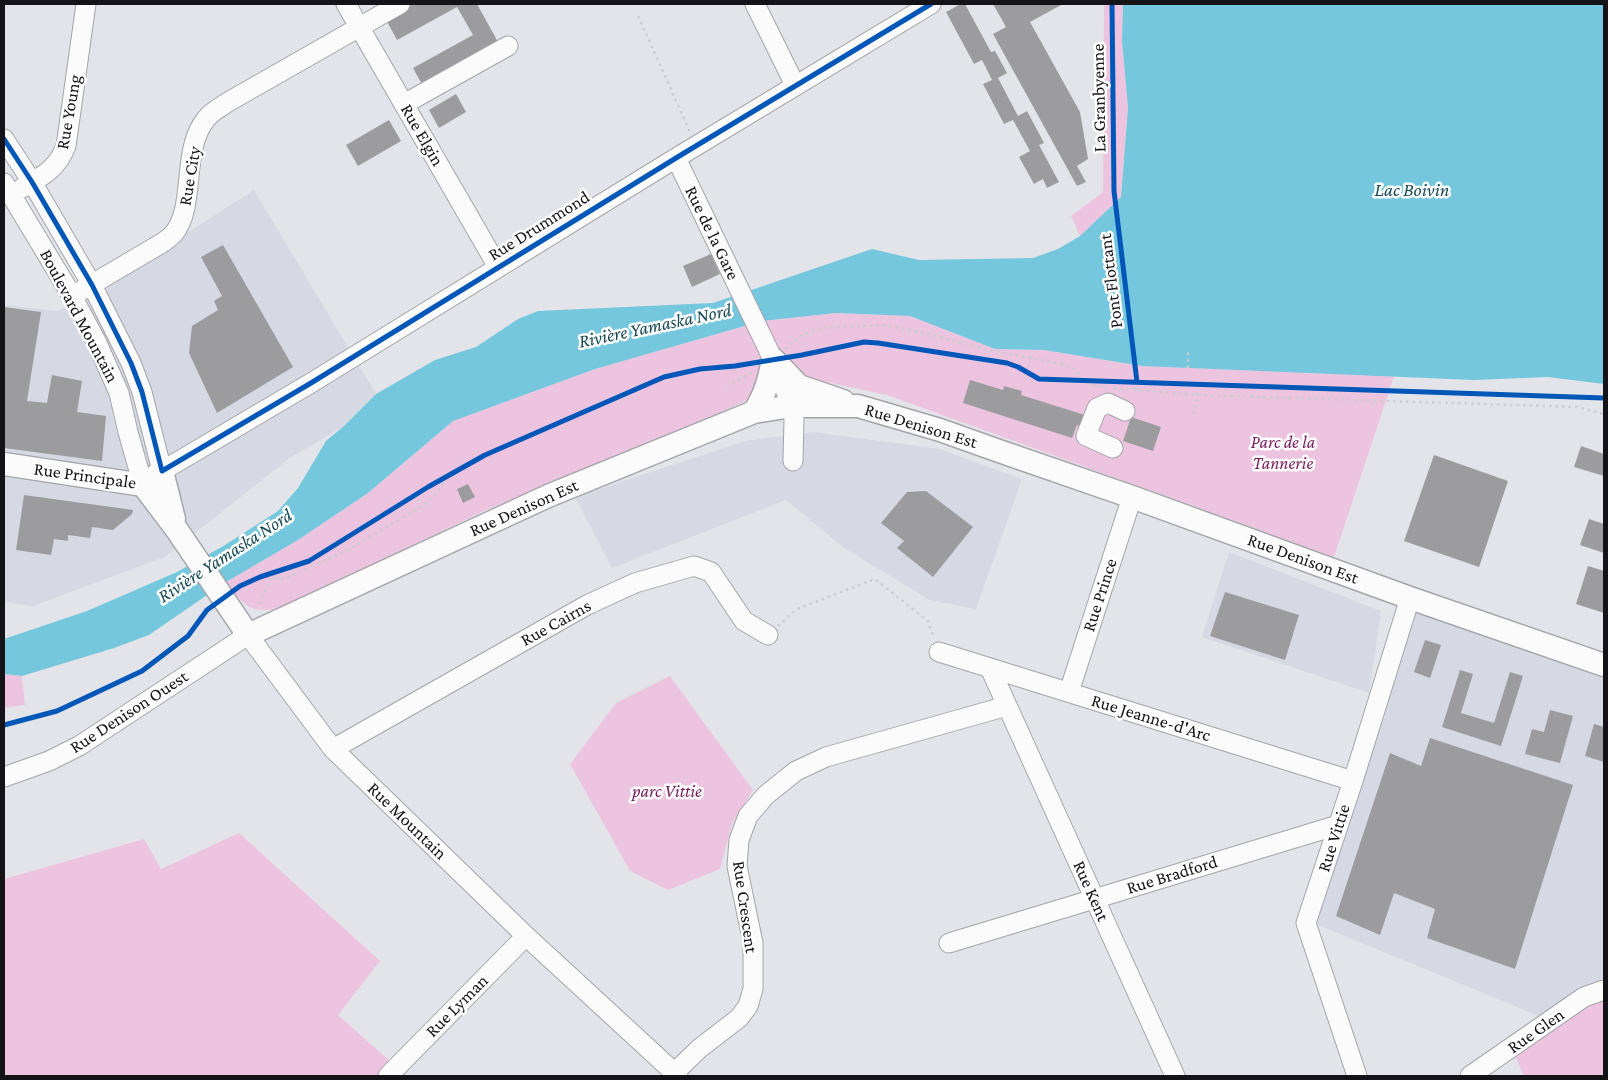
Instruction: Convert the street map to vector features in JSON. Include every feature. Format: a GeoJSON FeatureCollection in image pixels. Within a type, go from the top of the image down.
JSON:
{"type":"FeatureCollection","features":[{"type":"Feature","properties":{"kind":"main road"},"geometry":{"type":"LineString","coordinates":[[770,354],[799,386],[858,406]]}},
{"type":"Feature","properties":{"kind":"main road"},"geometry":{"type":"LineString","coordinates":[[754,412],[764,395],[769,380],[770,354]]}},
{"type":"Feature","properties":{"kind":"main road","name":"Rue Denison Est"},"geometry":{"type":"LineString","coordinates":[[248,635],[548,496],[754,412],[793,412],[858,406],[928,427],[1132,497],[1410,598],[1604,665]]}},
{"type":"Feature","properties":{"kind":"main road"},"geometry":{"type":"LineString","coordinates":[[690,439],[752,425],[793,412],[928,427]]}},
{"type":"Feature","properties":{"kind":"main road","name":"Rue Principale"},"geometry":{"type":"LineString","coordinates":[[4,464],[143,485],[162,471]]}},
{"type":"Feature","properties":{"kind":"main road","name":"Rue Mountain"},"geometry":{"type":"LineString","coordinates":[[162,471],[177,530]]}},
{"type":"Feature","properties":{"kind":"main road","name":"Rue Mountain"},"geometry":{"type":"LineString","coordinates":[[143,485],[177,530],[248,635]]}},
{"type":"Feature","properties":{"kind":"street","name":"Rue Young"},"geometry":{"type":"LineString","coordinates":[[7,189],[32,182],[50,171],[62,157],[66,146],[86,4]]}},
{"type":"Feature","properties":{"kind":"street","name":"Rue Elgin"},"geometry":{"type":"LineString","coordinates":[[346,4],[498,267]]}},
{"type":"Feature","properties":{"kind":"street","name":"Rue City"},"geometry":{"type":"LineString","coordinates":[[72,296],[162,243],[174,233],[183,217],[192,151],[206,118],[228,102],[400,4]]}},
{"type":"Feature","properties":{"kind":"street"},"geometry":{"type":"LineString","coordinates":[[755,4],[795,85]]}},
{"type":"Feature","properties":{"kind":"street","name":"Rue Drummond"},"geometry":{"type":"LineString","coordinates":[[162,471],[311,383],[696,145],[931,4]]}},
{"type":"Feature","properties":{"kind":"street"},"geometry":{"type":"LineString","coordinates":[[404,104],[508,46]]}},
{"type":"Feature","properties":{"kind":"street","name":"Boulevard Mountain"},"geometry":{"type":"LineString","coordinates":[[4,139],[32,182],[92,285],[131,362],[142,392],[162,471]]}},
{"type":"Feature","properties":{"kind":"street","name":"Rue de la Gare"},"geometry":{"type":"LineString","coordinates":[[676,158],[770,354],[793,412]]}},
{"type":"Feature","properties":{"kind":"street","name":"Boulevard Mountain"},"geometry":{"type":"LineString","coordinates":[[7,189],[72,296],[97,343],[119,393],[143,485]]}},
{"type":"Feature","properties":{"kind":"street"},"geometry":{"type":"LineString","coordinates":[[1113,448],[1086,436],[1097,408],[1108,403],[1125,410]]}},
{"type":"Feature","properties":{"kind":"street"},"geometry":{"type":"LineString","coordinates":[[793,412],[793,461]]}},
{"type":"Feature","properties":{"kind":"street","name":"Rue Prince"},"geometry":{"type":"LineString","coordinates":[[1069,692],[1132,497]]}},
{"type":"Feature","properties":{"kind":"street","name":"Rue Cairns"},"geometry":{"type":"LineString","coordinates":[[333,749],[587,605],[635,584],[694,566],[711,572],[744,621],[768,635]]}},
{"type":"Feature","properties":{"kind":"street","name":"Rue Vittie"},"geometry":{"type":"LineString","coordinates":[[1357,1076],[1306,923],[1410,598]]}},
{"type":"Feature","properties":{"kind":"street","name":"Rue Mountain"},"geometry":{"type":"LineString","coordinates":[[248,635],[333,749],[526,936],[676,1075]]}},
{"type":"Feature","properties":{"kind":"street","name":"Rue Denison Ouest"},"geometry":{"type":"LineString","coordinates":[[4,777],[49,762],[79,746],[248,635]]}},
{"type":"Feature","properties":{"kind":"street"},"geometry":{"type":"LineString","coordinates":[[939,652],[990,668],[1007,706]]}},
{"type":"Feature","properties":{"kind":"street","name":"Rue Jeanne-d'Arc"},"geometry":{"type":"LineString","coordinates":[[990,668],[1353,781]]}},
{"type":"Feature","properties":{"kind":"street","name":"Rue Kent"},"geometry":{"type":"LineString","coordinates":[[1007,706],[1175,1076]]}},
{"type":"Feature","properties":{"kind":"street","name":"Rue Crescent"},"geometry":{"type":"LineString","coordinates":[[676,1075],[700,1048],[739,1018],[748,1006],[753,989],[753,943],[737,866],[739,840],[748,816],[766,794],[796,771],[826,757],[1007,706]]}},
{"type":"Feature","properties":{"kind":"street","name":"Rue Bradford"},"geometry":{"type":"LineString","coordinates":[[949,943],[1338,826]]}},
{"type":"Feature","properties":{"kind":"street","name":"Rue Lyman"},"geometry":{"type":"LineString","coordinates":[[388,1076],[526,936]]}},
{"type":"Feature","properties":{"kind":"street","name":"Rue Glen"},"geometry":{"type":"LineString","coordinates":[[1470,1076],[1584,997],[1604,990]]}},
{"type":"Feature","properties":{"kind":"path"},"geometry":{"type":"LineString","coordinates":[[638,16],[696,145]]}},
{"type":"Feature","properties":{"kind":"path"},"geometry":{"type":"LineString","coordinates":[[727,387],[770,354],[802,335],[821,328],[882,325],[920,332],[989,350],[1062,364],[1074,369],[1085,381],[1097,386],[1198,395],[1577,408],[1604,414]]}},
{"type":"Feature","properties":{"kind":"path"},"geometry":{"type":"LineString","coordinates":[[1188,348],[1188,368]]}},
{"type":"Feature","properties":{"kind":"path"},"geometry":{"type":"LineString","coordinates":[[1136,375],[1140,382],[1138,391]]}},
{"type":"Feature","properties":{"kind":"path"},"geometry":{"type":"LineString","coordinates":[[1076,381],[1119,382]]}},
{"type":"Feature","properties":{"kind":"path"},"geometry":{"type":"LineString","coordinates":[[1128,382],[1140,382]]}},
{"type":"Feature","properties":{"kind":"path"},"geometry":{"type":"LineString","coordinates":[[1193,384],[1208,385]]}},
{"type":"Feature","properties":{"kind":"path"},"geometry":{"type":"LineString","coordinates":[[1194,414],[1199,385]]}},
{"type":"Feature","properties":{"kind":"path"},"geometry":{"type":"LineString","coordinates":[[435,482],[459,469]]}},
{"type":"Feature","properties":{"kind":"path"},"geometry":{"type":"LineString","coordinates":[[260,604],[272,577],[286,578],[346,551],[432,499],[450,474]]}},
{"type":"Feature","properties":{"kind":"path"},"geometry":{"type":"LineString","coordinates":[[267,575],[276,572]]}},
{"type":"Feature","properties":{"kind":"path"},"geometry":{"type":"LineString","coordinates":[[768,635],[797,609],[874,579],[928,621],[939,652]]}},
{"type":"Feature","properties":{"kind":"shaded area"},"geometry":{"type":"Polygon","coordinates":[[[254,190],[376,394],[344,426],[291,457],[165,557],[33,606],[4,602],[4,305],[57,311],[81,301],[254,190]]]}},
{"type":"Feature","properties":{"kind":"shaded area"},"geometry":{"type":"Polygon","coordinates":[[[813,432],[940,449],[1022,479],[976,609],[930,600],[844,548],[786,500],[612,568],[575,497],[745,441],[813,432]]]}},
{"type":"Feature","properties":{"kind":"shaded area"},"geometry":{"type":"Polygon","coordinates":[[[1229,552],[1381,611],[1369,693],[1202,637],[1229,552]]]}},
{"type":"Feature","properties":{"kind":"shaded area"},"geometry":{"type":"Polygon","coordinates":[[[1413,604],[1604,672],[1604,985],[1539,1016],[1311,922],[1413,604]]]}},
{"type":"Feature","properties":{"kind":"green space"},"geometry":{"type":"Polygon","coordinates":[[[1104,4],[1123,4],[1122,41],[1128,108],[1121,197],[1080,236],[1071,216],[1103,192],[1104,4]]]}},
{"type":"Feature","properties":{"kind":"green space","name":"Parc de la Tannerie"},"geometry":{"type":"Polygon","coordinates":[[[836,313],[910,316],[995,349],[1044,350],[1142,366],[1394,376],[1334,557],[887,395],[812,379],[803,375],[781,349],[767,356],[753,397],[486,510],[281,608],[270,610],[254,609],[243,602],[226,582],[298,540],[368,493],[453,421],[595,369],[762,321],[836,313]]]}},
{"type":"Feature","properties":{"kind":"green space"},"geometry":{"type":"Polygon","coordinates":[[[4,674],[22,676],[25,705],[4,708],[4,674]]]}},
{"type":"Feature","properties":{"kind":"green space","name":"parc Vittie"},"geometry":{"type":"Polygon","coordinates":[[[670,676],[753,790],[732,824],[720,869],[668,890],[630,871],[570,764],[616,703],[670,676]]]}},
{"type":"Feature","properties":{"kind":"green space"},"geometry":{"type":"Polygon","coordinates":[[[239,833],[380,961],[338,1015],[407,1076],[4,1076],[4,879],[144,839],[161,869],[239,833]]]}},
{"type":"Feature","properties":{"kind":"green space"},"geometry":{"type":"Polygon","coordinates":[[[1604,992],[1604,1076],[1524,1076],[1509,1041],[1604,992]]]}},
{"type":"Feature","properties":{"kind":"water","name":"Lac Boivin"},"geometry":{"type":"Polygon","coordinates":[[[1123,4],[1604,4],[1604,384],[1548,377],[1474,380],[1142,366],[1044,350],[995,349],[910,316],[836,313],[762,321],[595,369],[453,421],[368,493],[298,540],[226,582],[149,635],[114,648],[22,676],[4,674],[4,639],[87,611],[177,572],[225,545],[278,511],[298,488],[326,441],[376,394],[435,360],[476,347],[518,319],[538,311],[713,303],[872,249],[919,260],[1033,258],[1058,249],[1080,236],[1121,197],[1128,108],[1122,41],[1123,4]]]}},
{"type":"Feature","properties":{"kind":"building"},"geometry":{"type":"Polygon","coordinates":[[[412,4],[477,4],[498,42],[424,88],[413,68],[473,35],[457,7],[397,40],[385,18],[412,4]]]}},
{"type":"Feature","properties":{"kind":"building"},"geometry":{"type":"Polygon","coordinates":[[[961,4],[965,4],[991,52],[995,51],[1007,73],[998,78],[1018,116],[1027,111],[1044,143],[1039,145],[1059,182],[1047,188],[1043,179],[1034,184],[1019,157],[1030,151],[1013,120],[1004,124],[983,84],[992,80],[982,60],[974,64],[946,12],[961,4]]]}},
{"type":"Feature","properties":{"kind":"building"},"geometry":{"type":"Polygon","coordinates":[[[993,4],[1063,4],[1030,22],[1080,112],[1088,159],[1077,166],[1086,182],[1077,186],[993,34],[1006,27],[993,4]]]}},
{"type":"Feature","properties":{"kind":"building"},"geometry":{"type":"Polygon","coordinates":[[[456,94],[466,112],[439,128],[429,110],[456,94]]]}},
{"type":"Feature","properties":{"kind":"building"},"geometry":{"type":"Polygon","coordinates":[[[389,120],[401,141],[358,166],[346,145],[389,120]]]}},
{"type":"Feature","properties":{"kind":"building"},"geometry":{"type":"Polygon","coordinates":[[[223,245],[293,367],[217,413],[189,353],[192,326],[218,310],[214,301],[222,296],[201,257],[223,245]]]}},
{"type":"Feature","properties":{"kind":"building"},"geometry":{"type":"Polygon","coordinates":[[[711,254],[720,274],[692,287],[683,266],[711,254]]]}},
{"type":"Feature","properties":{"kind":"building"},"geometry":{"type":"Polygon","coordinates":[[[4,307],[41,312],[27,401],[47,403],[52,375],[82,381],[77,412],[106,416],[102,461],[4,448],[4,307]]]}},
{"type":"Feature","properties":{"kind":"building"},"geometry":{"type":"Polygon","coordinates":[[[970,380],[1003,390],[1004,386],[1022,391],[1021,395],[1085,415],[1081,426],[1077,425],[1072,438],[963,403],[970,380]]]}},
{"type":"Feature","properties":{"kind":"building"},"geometry":{"type":"Polygon","coordinates":[[[1131,417],[1161,427],[1153,451],[1123,441],[1131,417]]]}},
{"type":"Feature","properties":{"kind":"building"},"geometry":{"type":"Polygon","coordinates":[[[1581,446],[1604,454],[1604,476],[1574,467],[1581,446]]]}},
{"type":"Feature","properties":{"kind":"building"},"geometry":{"type":"Polygon","coordinates":[[[1434,455],[1508,481],[1479,567],[1404,541],[1434,455]]]}},
{"type":"Feature","properties":{"kind":"building"},"geometry":{"type":"Polygon","coordinates":[[[468,484],[475,497],[463,503],[457,489],[468,484]]]}},
{"type":"Feature","properties":{"kind":"building"},"geometry":{"type":"Polygon","coordinates":[[[926,491],[973,527],[933,577],[897,548],[904,541],[881,523],[907,492],[926,491]]]}},
{"type":"Feature","properties":{"kind":"building"},"geometry":{"type":"Polygon","coordinates":[[[24,495],[133,510],[132,514],[113,530],[92,527],[90,538],[68,535],[68,541],[54,539],[51,555],[16,550],[24,495]]]}},
{"type":"Feature","properties":{"kind":"building"},"geometry":{"type":"Polygon","coordinates":[[[1589,519],[1604,524],[1604,553],[1580,545],[1589,519]]]}},
{"type":"Feature","properties":{"kind":"building"},"geometry":{"type":"Polygon","coordinates":[[[1588,566],[1604,571],[1604,613],[1576,604],[1588,566]]]}},
{"type":"Feature","properties":{"kind":"building"},"geometry":{"type":"Polygon","coordinates":[[[1225,592],[1299,615],[1285,660],[1210,636],[1225,592]]]}},
{"type":"Feature","properties":{"kind":"building"},"geometry":{"type":"Polygon","coordinates":[[[1425,640],[1441,645],[1430,678],[1414,672],[1425,640]]]}},
{"type":"Feature","properties":{"kind":"building"},"geometry":{"type":"Polygon","coordinates":[[[1460,670],[1473,674],[1461,713],[1494,723],[1510,672],[1523,676],[1501,746],[1442,727],[1460,670]]]}},
{"type":"Feature","properties":{"kind":"building"},"geometry":{"type":"Polygon","coordinates":[[[1550,710],[1573,716],[1560,763],[1525,754],[1532,729],[1544,732],[1550,710]]]}},
{"type":"Feature","properties":{"kind":"building"},"geometry":{"type":"Polygon","coordinates":[[[1594,724],[1604,727],[1604,762],[1585,756],[1594,724]]]}},
{"type":"Feature","properties":{"kind":"building"},"geometry":{"type":"Polygon","coordinates":[[[1430,738],[1573,785],[1515,969],[1427,938],[1435,909],[1394,893],[1380,935],[1336,916],[1390,753],[1421,766],[1430,738]]]}},
{"type":"Feature","properties":{"kind":"cycle path"},"geometry":{"type":"LineString","coordinates":[[4,139],[32,182],[92,285],[131,363],[142,392],[162,471],[311,383],[676,158],[931,4]]}},
{"type":"Feature","properties":{"kind":"cycle path","name":"La Granbyenne"},"geometry":{"type":"LineString","coordinates":[[1112,4],[1114,191],[1137,382]]}},
{"type":"Feature","properties":{"kind":"cycle path"},"geometry":{"type":"LineString","coordinates":[[4,725],[57,711],[142,671],[188,636],[207,610],[240,586],[260,577],[309,561],[428,487],[485,455],[664,377],[700,369],[735,366],[802,355],[864,342],[1007,363],[1039,379],[1604,398]]}},
{"type":"Feature","properties":{"kind":"water label","name":"Rivière Yamaska Nord"},"geometry":{"type":"Point","coordinates":[655,326]}},
{"type":"Feature","properties":{"kind":"water label","name":"Rivière Yamaska Nord"},"geometry":{"type":"Point","coordinates":[225,556]}}]}
